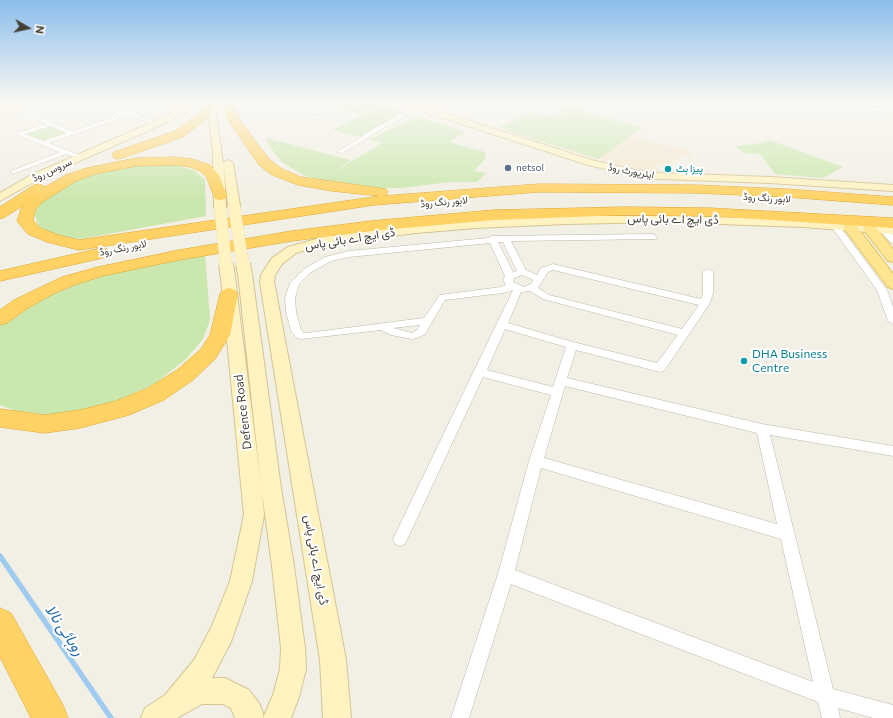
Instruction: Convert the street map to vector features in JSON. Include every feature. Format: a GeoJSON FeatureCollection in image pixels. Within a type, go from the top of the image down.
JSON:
{"type":"FeatureCollection","features":[{"type":"Feature","properties":{"kind":"highway"},"geometry":{"type":"LineString","coordinates":[[0,214],[35,190],[71,172],[175,136]]}},
{"type":"Feature","properties":{"kind":"highway"},"geometry":{"type":"LineString","coordinates":[[245,136],[264,162],[277,172],[298,181],[358,190],[384,192],[510,190]]}},
{"type":"Feature","properties":{"kind":"highway"},"geometry":{"type":"LineString","coordinates":[[220,202],[212,175],[205,168],[192,163],[176,161],[136,162],[92,171],[71,178],[38,198],[28,209],[25,221],[34,231],[53,239],[79,245],[374,201],[539,188],[696,189],[779,192],[893,201]]}},
{"type":"Feature","properties":{"kind":"highway","name":"لاہور رنگ روڈ"},"geometry":{"type":"LineString","coordinates":[[0,276],[66,260],[186,236],[351,212],[496,198],[578,194],[653,193],[893,206]]}},
{"type":"Feature","properties":{"kind":"highway","name":"لاہور رنگ روڈ"},"geometry":{"type":"LineString","coordinates":[[0,284],[206,240],[418,213],[599,204],[710,205],[888,228]]}},
{"type":"Feature","properties":{"kind":"highway"},"geometry":{"type":"LineString","coordinates":[[0,319],[21,304],[45,291],[68,281],[98,272],[179,255],[292,236],[371,226],[486,216],[625,211],[709,212],[888,228]]}},
{"type":"Feature","properties":{"kind":"highway"},"geometry":{"type":"LineString","coordinates":[[0,418],[45,424],[80,419],[121,409],[156,394],[185,375],[208,354],[220,335],[234,282]]}},
{"type":"Feature","properties":{"kind":"highway"},"geometry":{"type":"LineString","coordinates":[[0,624],[50,718]]}},
{"type":"Feature","properties":{"kind":"main road","name":"سروس روڈ"},"geometry":{"type":"LineString","coordinates":[[0,198],[35,177],[129,136]]}},
{"type":"Feature","properties":{"kind":"main road","name":"Defence Road"},"geometry":{"type":"LineString","coordinates":[[215,136],[218,152],[220,202],[271,488],[283,566],[293,648],[293,669],[286,697],[277,718]]}},
{"type":"Feature","properties":{"kind":"main road","name":"Defence Road"},"geometry":{"type":"LineString","coordinates":[[165,711],[203,669],[222,633],[241,581],[254,515],[234,282],[234,206],[223,136]]}},
{"type":"Feature","properties":{"kind":"main road","name":"ایئرپورٹ روڈ"},"geometry":{"type":"LineString","coordinates":[[507,136],[592,163],[635,173],[660,176],[770,180],[893,188]]}},
{"type":"Feature","properties":{"kind":"main road","name":"ڈی ایچ اے بائی پاس"},"geometry":{"type":"LineString","coordinates":[[337,718],[333,660],[267,282],[270,271],[277,261],[292,250],[311,243],[416,229],[475,224],[663,218],[888,228]]}},
{"type":"Feature","properties":{"kind":"main road"},"geometry":{"type":"LineString","coordinates":[[842,226],[893,284]]}},
{"type":"Feature","properties":{"kind":"main road"},"geometry":{"type":"LineString","coordinates":[[888,228],[893,258]]}},
{"type":"Feature","properties":{"kind":"main road"},"geometry":{"type":"LineString","coordinates":[[165,711],[201,692],[225,691],[240,699],[249,713],[249,718]]}},
{"type":"Feature","properties":{"kind":"street"},"geometry":{"type":"LineString","coordinates":[[23,136],[80,157]]}},
{"type":"Feature","properties":{"kind":"street"},"geometry":{"type":"LineString","coordinates":[[43,143],[64,136]]}},
{"type":"Feature","properties":{"kind":"street"},"geometry":{"type":"LineString","coordinates":[[340,152],[366,137],[372,136]]}},
{"type":"Feature","properties":{"kind":"street"},"geometry":{"type":"LineString","coordinates":[[13,172],[66,152]]}},
{"type":"Feature","properties":{"kind":"street"},"geometry":{"type":"LineString","coordinates":[[842,226],[882,290],[893,321]]}},
{"type":"Feature","properties":{"kind":"street"},"geometry":{"type":"LineString","coordinates":[[535,285],[443,297],[428,321],[307,336],[301,336],[296,331],[291,312],[290,298],[292,290],[300,277],[319,263],[338,256],[506,238],[653,236]]}},
{"type":"Feature","properties":{"kind":"street"},"geometry":{"type":"LineString","coordinates":[[506,238],[522,272]]}},
{"type":"Feature","properties":{"kind":"street"},"geometry":{"type":"LineString","coordinates":[[492,239],[510,276],[508,280],[515,288]]}},
{"type":"Feature","properties":{"kind":"street"},"geometry":{"type":"LineString","coordinates":[[535,285],[544,270],[553,267],[705,303]]}},
{"type":"Feature","properties":{"kind":"street"},"geometry":{"type":"LineString","coordinates":[[510,276],[522,272],[535,277],[535,285],[546,297],[685,333]]}},
{"type":"Feature","properties":{"kind":"street"},"geometry":{"type":"LineString","coordinates":[[501,324],[572,345],[660,368],[705,303],[708,293],[708,272]]}},
{"type":"Feature","properties":{"kind":"street"},"geometry":{"type":"LineString","coordinates":[[400,539],[480,372],[515,288]]}},
{"type":"Feature","properties":{"kind":"street"},"geometry":{"type":"LineString","coordinates":[[460,718],[506,574],[536,462],[572,345]]}},
{"type":"Feature","properties":{"kind":"street"},"geometry":{"type":"LineString","coordinates":[[480,372],[762,428],[893,451]]}},
{"type":"Feature","properties":{"kind":"street"},"geometry":{"type":"LineString","coordinates":[[762,428],[831,718]]}},
{"type":"Feature","properties":{"kind":"street"},"geometry":{"type":"LineString","coordinates":[[536,462],[788,534]]}},
{"type":"Feature","properties":{"kind":"street"},"geometry":{"type":"LineString","coordinates":[[506,574],[826,696],[893,714]]}},
{"type":"Feature","properties":{"kind":"shaded area"},"geometry":{"type":"Polygon","coordinates":[[[631,136],[693,152],[688,157],[679,156],[667,164],[660,163],[654,168],[657,170],[656,171],[631,168],[598,159],[631,136]]]}},
{"type":"Feature","properties":{"kind":"green space"},"geometry":{"type":"Polygon","coordinates":[[[30,136],[60,136],[44,141],[30,136]]]}},
{"type":"Feature","properties":{"kind":"green space"},"geometry":{"type":"Polygon","coordinates":[[[377,136],[460,136],[449,142],[485,152],[486,158],[474,171],[486,173],[477,182],[450,182],[401,188],[366,188],[321,181],[303,175],[282,162],[270,147],[266,138],[351,160],[331,174],[382,143],[370,139],[377,136]]]}},
{"type":"Feature","properties":{"kind":"green space"},"geometry":{"type":"Polygon","coordinates":[[[523,136],[632,136],[598,159],[523,136]]]}},
{"type":"Feature","properties":{"kind":"green space"},"geometry":{"type":"Polygon","coordinates":[[[770,140],[843,167],[823,178],[775,174],[760,154],[744,153],[735,146],[755,144],[770,140]]]}},
{"type":"Feature","properties":{"kind":"green space"},"geometry":{"type":"Polygon","coordinates":[[[148,164],[177,165],[195,171],[205,180],[206,216],[81,239],[58,236],[39,227],[34,213],[43,199],[75,180],[116,167],[148,164]]]}},
{"type":"Feature","properties":{"kind":"green space"},"geometry":{"type":"Polygon","coordinates":[[[205,254],[210,320],[203,339],[186,359],[154,384],[105,406],[54,415],[16,411],[0,405],[0,326],[5,321],[34,301],[92,277],[205,254]]]}},
{"type":"Feature","properties":{"kind":"waterway","name":"روہائی نالا"},"geometry":{"type":"LineString","coordinates":[[0,556],[111,718]]}},
{"type":"Feature","properties":{"kind":"place","name":"netsol"},"geometry":{"type":"Point","coordinates":[508,168]}},
{"type":"Feature","properties":{"kind":"place","name":"پیزا ہٹ"},"geometry":{"type":"Point","coordinates":[668,169]}},
{"type":"Feature","properties":{"kind":"place","name":"DHA Business Centre"},"geometry":{"type":"Point","coordinates":[744,361]}}]}
